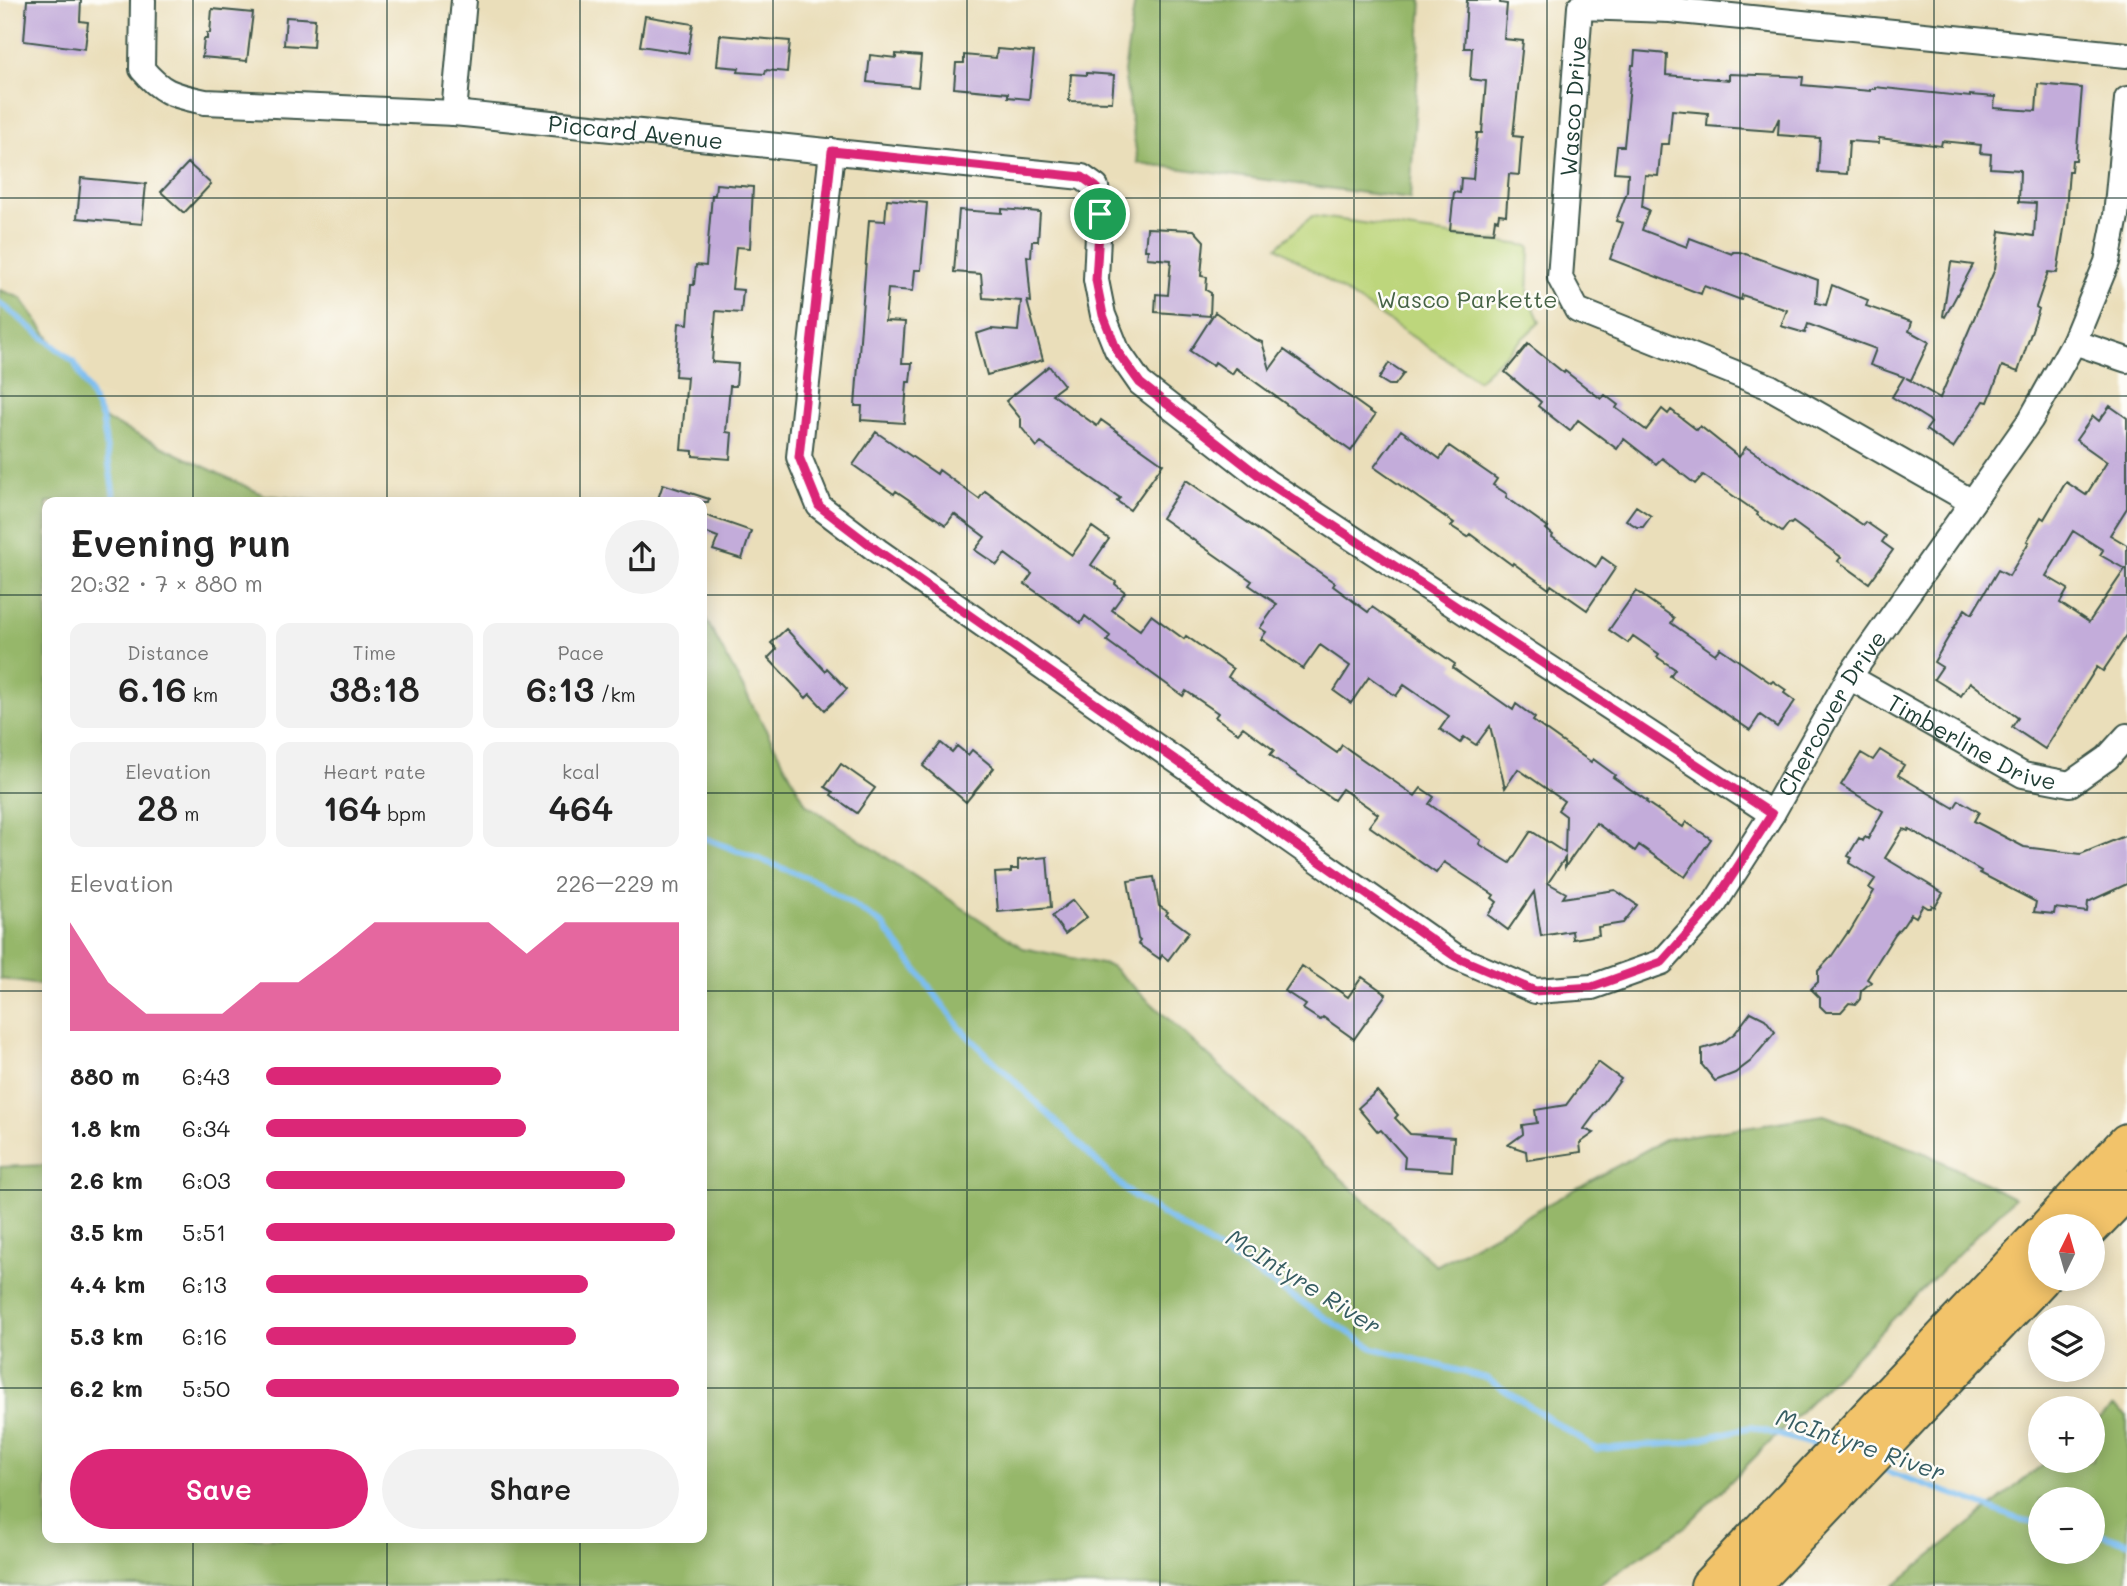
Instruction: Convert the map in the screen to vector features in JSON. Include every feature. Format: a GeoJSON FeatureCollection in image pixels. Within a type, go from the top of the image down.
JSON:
{"type":"FeatureCollection","features":[{"type":"Feature","properties":{"kind":"highway"},"geometry":{"type":"LineString","coordinates":[[2061,1214],[2127,1143]]}},
{"type":"Feature","properties":{"kind":"highway"},"geometry":{"type":"LineString","coordinates":[[2103,1214],[2127,1189]]}},
{"type":"Feature","properties":{"kind":"highway"},"geometry":{"type":"LineString","coordinates":[[1710,1586],[1823,1488],[1873,1435],[2028,1250]]}},
{"type":"Feature","properties":{"kind":"highway"},"geometry":{"type":"LineString","coordinates":[[1873,1435],[2028,1290]]}},
{"type":"Feature","properties":{"kind":"highway"},"geometry":{"type":"LineString","coordinates":[[1748,1586],[1823,1488]]}},
{"type":"Feature","properties":{"kind":"street","name":"Piccard Avenue"},"geometry":{"type":"LineString","coordinates":[[143,0],[142,69],[155,85],[173,95],[205,102],[454,113],[1082,177],[1096,187],[1100,214],[1096,280],[1103,315],[1117,351],[1140,383],[1267,482],[1772,814]]}},
{"type":"Feature","properties":{"kind":"street"},"geometry":{"type":"LineString","coordinates":[[454,113],[464,0]]}},
{"type":"Feature","properties":{"kind":"street","name":"Wasco Drive"},"geometry":{"type":"LineString","coordinates":[[1972,502],[1770,387],[1577,310],[1560,278],[1580,7],[1670,10],[2127,55]]}},
{"type":"Feature","properties":{"kind":"street","name":"Chercover Drive"},"geometry":{"type":"LineString","coordinates":[[832,151],[799,457],[819,506],[889,559],[1456,957],[1535,991],[1592,987],[1662,962],[1713,905],[1772,814],[1849,677],[2031,419],[2074,342],[2107,262],[2116,216],[2127,99]]}},
{"type":"Feature","properties":{"kind":"street"},"geometry":{"type":"LineString","coordinates":[[2074,342],[2127,360]]}},
{"type":"Feature","properties":{"kind":"street","name":"Timberline Drive"},"geometry":{"type":"LineString","coordinates":[[1849,677],[2023,775],[2070,784],[2106,758],[2127,736]]}},
{"type":"Feature","properties":{"kind":"green space"},"geometry":{"type":"Polygon","coordinates":[[[1135,0],[1422,0],[1410,199],[1138,163],[1124,72],[1135,0]]]}},
{"type":"Feature","properties":{"kind":"green space","name":"Wasco Parkette"},"geometry":{"type":"Polygon","coordinates":[[[1312,216],[1530,246],[1528,294],[1540,322],[1478,380],[1277,247],[1312,216]]]}},
{"type":"Feature","properties":{"kind":"green space"},"geometry":{"type":"Polygon","coordinates":[[[0,290],[21,298],[55,346],[74,362],[102,418],[264,495],[282,497],[42,497],[42,985],[0,979],[0,290]]]}},
{"type":"Feature","properties":{"kind":"green space"},"geometry":{"type":"Polygon","coordinates":[[[707,621],[806,804],[1023,948],[1111,966],[1436,1266],[1666,1139],[1824,1115],[1927,1154],[2014,1198],[1686,1526],[1597,1586],[0,1586],[0,1167],[42,1165],[42,1543],[707,1543],[707,621]]]}},
{"type":"Feature","properties":{"kind":"green space"},"geometry":{"type":"Polygon","coordinates":[[[2114,1406],[2127,1416],[2127,1586],[1893,1586],[2032,1473],[2105,1473],[2105,1414],[2114,1406]]]}},
{"type":"Feature","properties":{"kind":"building"},"geometry":{"type":"Polygon","coordinates":[[[27,0],[81,0],[80,21],[88,22],[85,49],[24,41],[27,0]]]}},
{"type":"Feature","properties":{"kind":"building"},"geometry":{"type":"Polygon","coordinates":[[[1467,0],[1500,0],[1500,3],[1507,4],[1504,39],[1523,41],[1513,136],[1522,137],[1519,175],[1509,174],[1506,215],[1499,214],[1498,220],[1495,219],[1493,233],[1450,230],[1454,192],[1460,193],[1461,178],[1473,179],[1477,133],[1482,133],[1486,81],[1470,79],[1472,48],[1464,48],[1467,0]]]}},
{"type":"Feature","properties":{"kind":"building"},"geometry":{"type":"Polygon","coordinates":[[[212,9],[253,13],[247,61],[202,57],[204,39],[207,39],[207,33],[210,33],[212,9]]]}},
{"type":"Feature","properties":{"kind":"building"},"geometry":{"type":"Polygon","coordinates":[[[645,16],[693,24],[688,53],[640,46],[645,16]]]}},
{"type":"Feature","properties":{"kind":"building"},"geometry":{"type":"Polygon","coordinates":[[[286,17],[315,19],[313,47],[284,45],[286,17]]]}},
{"type":"Feature","properties":{"kind":"building"},"geometry":{"type":"Polygon","coordinates":[[[720,35],[790,41],[787,72],[738,72],[739,68],[717,66],[720,35]]]}},
{"type":"Feature","properties":{"kind":"building"},"geometry":{"type":"Polygon","coordinates":[[[997,49],[1034,52],[1029,99],[1008,97],[1008,93],[954,88],[956,63],[964,63],[964,55],[996,58],[997,49]]]}},
{"type":"Feature","properties":{"kind":"building"},"geometry":{"type":"Polygon","coordinates":[[[1635,51],[1667,54],[1666,75],[1729,80],[1729,74],[1803,77],[1802,85],[1870,91],[1875,87],[1995,97],[1994,108],[2036,111],[2038,84],[2082,88],[2076,160],[2072,160],[2069,171],[2065,223],[2057,273],[2048,272],[2018,372],[2002,366],[1988,402],[1984,401],[1953,448],[1926,430],[1931,423],[1929,420],[1892,397],[1904,377],[1870,365],[1876,349],[1808,324],[1805,333],[1781,326],[1787,310],[1742,295],[1741,300],[1704,286],[1701,294],[1610,259],[1623,223],[1616,221],[1627,192],[1628,173],[1614,172],[1617,146],[1624,146],[1635,51]],[[1672,110],[1669,144],[1661,144],[1658,176],[1645,175],[1642,207],[1649,210],[1642,230],[1687,247],[1690,238],[1732,254],[1740,252],[1818,280],[1816,303],[1826,305],[1832,285],[1868,300],[1866,306],[1912,322],[1909,331],[1929,342],[1911,380],[1906,378],[1940,398],[1995,269],[2000,231],[2034,236],[2036,203],[2019,202],[2020,170],[1990,168],[1991,154],[1980,153],[1981,145],[1942,141],[1941,146],[1879,138],[1879,143],[1849,141],[1847,174],[1818,172],[1820,138],[1778,135],[1779,118],[1773,131],[1707,126],[1708,113],[1672,110]]]}},
{"type":"Feature","properties":{"kind":"building"},"geometry":{"type":"Polygon","coordinates":[[[896,54],[921,56],[918,87],[867,82],[870,55],[896,58],[896,54]]]}},
{"type":"Feature","properties":{"kind":"building"},"geometry":{"type":"Polygon","coordinates":[[[1071,74],[1114,75],[1112,102],[1069,101],[1071,74]]]}},
{"type":"Feature","properties":{"kind":"building"},"geometry":{"type":"Polygon","coordinates":[[[188,163],[211,184],[184,213],[161,192],[188,163]]]}},
{"type":"Feature","properties":{"kind":"building"},"geometry":{"type":"Polygon","coordinates":[[[81,178],[146,184],[142,224],[77,218],[81,178]]]}},
{"type":"Feature","properties":{"kind":"building"},"geometry":{"type":"Polygon","coordinates":[[[716,184],[753,187],[750,248],[736,247],[732,289],[743,290],[741,313],[716,311],[712,362],[738,364],[736,386],[730,386],[726,432],[732,433],[730,459],[693,456],[693,451],[681,450],[687,377],[675,376],[679,323],[688,324],[691,285],[694,285],[696,265],[706,266],[712,195],[715,195],[716,184]]]}},
{"type":"Feature","properties":{"kind":"building"},"geometry":{"type":"Polygon","coordinates":[[[887,199],[927,203],[921,270],[915,270],[913,291],[888,289],[885,321],[905,322],[902,363],[912,363],[910,382],[907,382],[904,423],[861,420],[862,406],[855,406],[869,220],[885,221],[887,199]]]}},
{"type":"Feature","properties":{"kind":"building"},"geometry":{"type":"Polygon","coordinates":[[[1002,209],[1040,212],[1038,241],[1032,241],[1031,257],[1027,256],[1031,302],[1027,301],[1043,360],[987,375],[976,334],[991,329],[1018,331],[1021,301],[983,298],[981,274],[954,272],[959,210],[1002,213],[1002,209]]]}},
{"type":"Feature","properties":{"kind":"building"},"geometry":{"type":"Polygon","coordinates":[[[1147,228],[1194,230],[1204,241],[1201,276],[1207,277],[1206,290],[1211,293],[1210,316],[1155,312],[1156,294],[1168,295],[1171,260],[1147,258],[1147,228]]]}},
{"type":"Feature","properties":{"kind":"building"},"geometry":{"type":"Polygon","coordinates":[[[1951,262],[1973,265],[1945,317],[1943,316],[1951,262]]]}},
{"type":"Feature","properties":{"kind":"building"},"geometry":{"type":"Polygon","coordinates":[[[1215,312],[1262,342],[1270,369],[1284,350],[1375,415],[1351,451],[1236,368],[1232,374],[1215,362],[1213,366],[1190,351],[1215,312]]]}},
{"type":"Feature","properties":{"kind":"building"},"geometry":{"type":"Polygon","coordinates":[[[1528,344],[1601,399],[1605,395],[1618,405],[1616,408],[1646,430],[1662,409],[1668,414],[1671,410],[1697,430],[1700,426],[1739,457],[1746,447],[1863,525],[1866,522],[1886,536],[1882,542],[1893,550],[1869,583],[1838,561],[1841,557],[1793,522],[1782,532],[1703,475],[1695,484],[1662,458],[1656,464],[1624,439],[1617,449],[1578,420],[1570,431],[1538,406],[1541,402],[1505,372],[1528,344]]]}},
{"type":"Feature","properties":{"kind":"building"},"geometry":{"type":"Polygon","coordinates":[[[1389,363],[1404,373],[1395,385],[1389,385],[1379,379],[1389,363]]]}},
{"type":"Feature","properties":{"kind":"building"},"geometry":{"type":"Polygon","coordinates":[[[1049,366],[1064,385],[1052,394],[1097,426],[1101,420],[1163,464],[1130,510],[1117,501],[1120,498],[1041,443],[1037,447],[1021,427],[1021,419],[1006,401],[1049,366]]]}},
{"type":"Feature","properties":{"kind":"building"},"geometry":{"type":"Polygon","coordinates":[[[2110,406],[2127,418],[2127,508],[2110,535],[2127,545],[2127,635],[2103,671],[2097,667],[2045,749],[2012,727],[2018,718],[1970,682],[1961,696],[1934,679],[1942,667],[1934,662],[1965,609],[1972,614],[1998,570],[2009,576],[2041,517],[2044,519],[2066,482],[2086,495],[2107,462],[2076,440],[2093,416],[2099,421],[2110,406]],[[2073,531],[2046,576],[2068,589],[2060,603],[2089,622],[2125,569],[2100,555],[2103,550],[2073,531]]]}},
{"type":"Feature","properties":{"kind":"building"},"geometry":{"type":"Polygon","coordinates":[[[1401,430],[1440,459],[1449,446],[1497,479],[1493,485],[1548,527],[1546,529],[1552,537],[1596,567],[1602,557],[1616,567],[1587,610],[1551,585],[1549,589],[1513,563],[1512,565],[1470,534],[1468,537],[1451,526],[1454,523],[1374,467],[1401,430]]]}},
{"type":"Feature","properties":{"kind":"building"},"geometry":{"type":"Polygon","coordinates":[[[876,432],[937,474],[939,470],[979,499],[985,491],[1072,555],[1092,527],[1109,539],[1091,565],[1116,582],[1125,592],[1112,610],[1140,630],[1151,615],[1184,639],[1186,636],[1233,669],[1228,677],[1337,753],[1342,745],[1415,796],[1421,788],[1434,797],[1429,804],[1481,840],[1479,844],[1510,863],[1531,831],[1565,853],[1566,816],[1558,810],[1564,801],[1518,769],[1505,788],[1490,726],[1476,745],[1464,737],[1460,743],[1440,729],[1449,716],[1404,685],[1396,696],[1369,677],[1351,703],[1334,691],[1350,666],[1320,645],[1303,669],[1261,639],[1266,632],[1260,628],[1277,604],[1249,585],[1252,581],[1162,518],[1186,480],[1335,583],[1333,586],[1368,612],[1372,607],[1455,664],[1453,668],[1513,710],[1516,704],[1535,718],[1533,721],[1591,762],[1593,759],[1646,802],[1683,827],[1686,822],[1711,839],[1685,877],[1639,845],[1635,851],[1596,823],[1565,867],[1565,858],[1548,883],[1566,893],[1563,898],[1615,890],[1637,905],[1623,923],[1598,927],[1599,935],[1573,939],[1572,931],[1541,936],[1534,892],[1508,930],[1488,915],[1497,902],[1492,898],[1494,895],[1444,862],[1436,873],[1369,826],[1378,814],[1342,789],[1334,800],[1270,755],[1274,750],[1243,727],[1238,733],[1215,717],[1218,713],[1186,691],[1183,696],[1107,641],[1110,636],[1085,616],[1081,623],[1025,584],[1032,574],[1005,554],[997,565],[975,550],[985,537],[954,514],[946,525],[896,491],[894,494],[853,465],[876,432]]]}},
{"type":"Feature","properties":{"kind":"building"},"geometry":{"type":"Polygon","coordinates":[[[663,484],[703,497],[659,497],[663,484]]]}},
{"type":"Feature","properties":{"kind":"building"},"geometry":{"type":"Polygon","coordinates":[[[1636,506],[1651,516],[1643,527],[1637,527],[1626,520],[1636,506]]]}},
{"type":"Feature","properties":{"kind":"building"},"geometry":{"type":"Polygon","coordinates":[[[707,516],[751,531],[742,559],[713,550],[718,537],[707,533],[707,516]]]}},
{"type":"Feature","properties":{"kind":"building"},"geometry":{"type":"Polygon","coordinates":[[[1636,591],[1674,618],[1671,623],[1715,654],[1720,648],[1771,683],[1773,681],[1786,690],[1784,693],[1795,701],[1777,727],[1760,715],[1750,730],[1670,676],[1675,669],[1657,657],[1659,654],[1633,636],[1628,643],[1609,630],[1636,591]]]}},
{"type":"Feature","properties":{"kind":"building"},"geometry":{"type":"Polygon","coordinates":[[[786,629],[825,671],[827,668],[847,689],[825,710],[810,694],[806,698],[768,658],[777,649],[771,643],[786,629]]]}},
{"type":"Feature","properties":{"kind":"building"},"geometry":{"type":"Polygon","coordinates":[[[941,743],[952,752],[957,746],[968,755],[972,750],[994,768],[966,802],[923,766],[941,743]]]}},
{"type":"Feature","properties":{"kind":"building"},"geometry":{"type":"Polygon","coordinates":[[[1880,750],[1904,765],[1898,775],[1954,808],[1959,800],[1979,812],[1974,821],[2024,847],[2081,854],[2127,835],[2127,884],[2088,902],[2087,912],[2055,908],[2054,914],[2034,912],[2036,902],[1980,873],[1981,871],[1909,829],[1903,829],[1885,858],[1943,893],[1935,907],[1932,905],[1928,908],[1923,905],[1916,917],[1911,914],[1895,934],[1867,979],[1871,982],[1861,991],[1856,1004],[1849,1003],[1841,1012],[1826,1012],[1820,1006],[1820,998],[1811,989],[1818,982],[1818,971],[1849,933],[1874,891],[1869,888],[1875,879],[1849,863],[1852,858],[1848,856],[1859,838],[1863,841],[1865,837],[1868,839],[1883,811],[1841,785],[1861,753],[1873,760],[1880,750]]]}},
{"type":"Feature","properties":{"kind":"building"},"geometry":{"type":"Polygon","coordinates":[[[841,764],[875,788],[857,813],[831,795],[833,792],[825,787],[841,764]]]}},
{"type":"Feature","properties":{"kind":"building"},"geometry":{"type":"Polygon","coordinates":[[[1047,857],[1051,907],[998,912],[995,873],[1018,869],[1018,860],[1047,857]]]}},
{"type":"Feature","properties":{"kind":"building"},"geometry":{"type":"Polygon","coordinates":[[[1154,877],[1159,906],[1168,912],[1166,915],[1189,932],[1168,960],[1162,955],[1160,959],[1138,944],[1140,941],[1128,881],[1154,877]]]}},
{"type":"Feature","properties":{"kind":"building"},"geometry":{"type":"Polygon","coordinates":[[[1073,900],[1087,917],[1065,934],[1052,916],[1073,900]]]}},
{"type":"Feature","properties":{"kind":"building"},"geometry":{"type":"Polygon","coordinates":[[[1302,966],[1348,997],[1362,977],[1386,994],[1354,1039],[1323,1017],[1320,1020],[1303,1009],[1306,1005],[1285,991],[1302,966]]]}},
{"type":"Feature","properties":{"kind":"building"},"geometry":{"type":"Polygon","coordinates":[[[1751,1012],[1765,1019],[1775,1032],[1751,1061],[1735,1073],[1715,1081],[1702,1065],[1702,1049],[1722,1043],[1735,1033],[1751,1012]]]}},
{"type":"Feature","properties":{"kind":"building"},"geometry":{"type":"Polygon","coordinates":[[[1598,1062],[1621,1079],[1584,1129],[1594,1133],[1580,1143],[1581,1152],[1527,1160],[1526,1151],[1508,1145],[1523,1134],[1522,1125],[1537,1123],[1535,1110],[1566,1105],[1598,1062]]]}},
{"type":"Feature","properties":{"kind":"building"},"geometry":{"type":"Polygon","coordinates":[[[1377,1091],[1398,1115],[1395,1118],[1410,1134],[1454,1137],[1452,1171],[1404,1168],[1405,1157],[1381,1130],[1378,1132],[1358,1108],[1377,1091]]]}},
{"type":"Feature","properties":{"kind":"waterway","name":"McIntyre River"},"geometry":{"type":"LineString","coordinates":[[0,303],[74,362],[102,418],[114,497]]}},
{"type":"Feature","properties":{"kind":"waterway","name":"McIntyre River"},"geometry":{"type":"LineString","coordinates":[[707,839],[818,882],[883,925],[961,1029],[1129,1193],[1373,1348],[1486,1378],[1596,1449],[1682,1443],[1751,1427],[1822,1447]]}},
{"type":"Feature","properties":{"kind":"waterway","name":"McIntyre River"},"geometry":{"type":"LineString","coordinates":[[1878,1468],[2028,1522]]}},
{"type":"Feature","properties":{"kind":"waterway","name":"McIntyre River"},"geometry":{"type":"LineString","coordinates":[[2105,1536],[2127,1542]]}},
{"type":"Feature","properties":{"kind":"route"},"geometry":{"type":"LineString","coordinates":[[832,151],[1082,177],[1096,187],[1100,214],[1096,280],[1103,315],[1117,351],[1140,383],[1267,482],[1772,814],[1713,905],[1662,962],[1592,987],[1535,991],[1456,957],[878,551],[819,506],[799,457],[832,151]]}}]}
